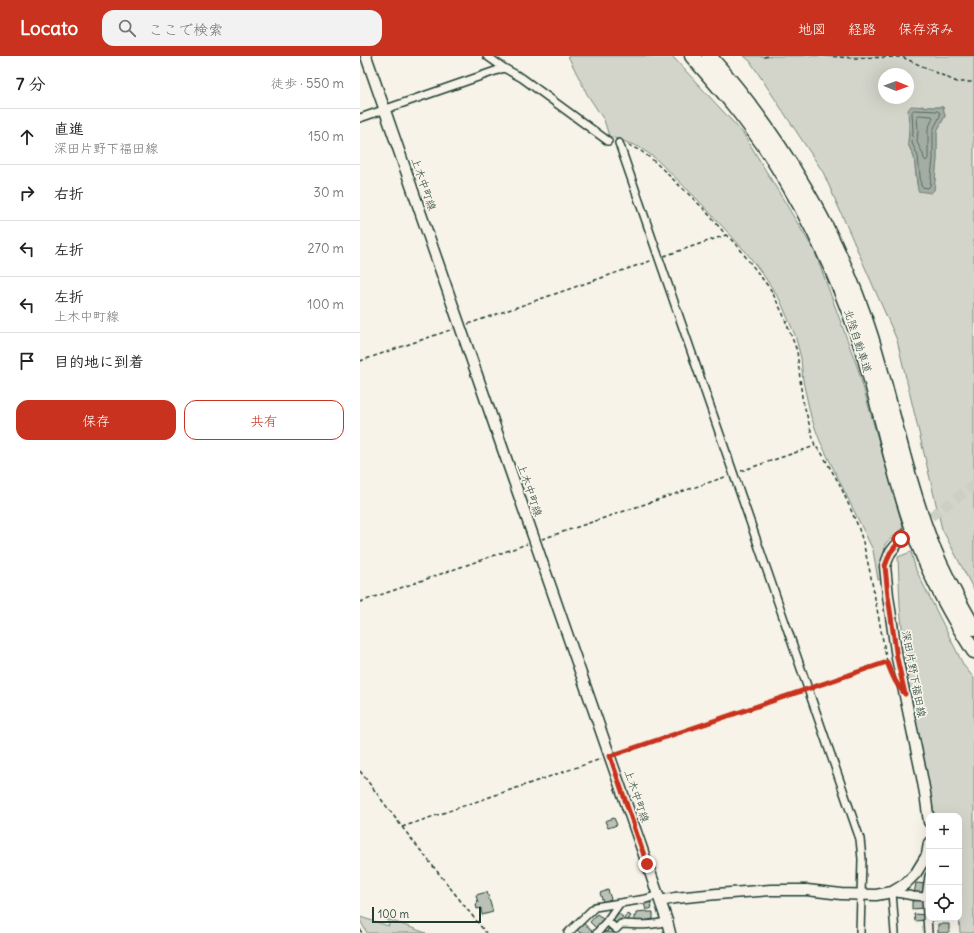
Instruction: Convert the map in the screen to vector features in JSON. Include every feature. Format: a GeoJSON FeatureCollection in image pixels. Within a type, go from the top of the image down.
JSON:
{"type":"FeatureCollection","features":[{"type":"Feature","properties":{"kind":"highway","name":"北陸自動車道"},"geometry":{"type":"LineString","coordinates":[[692,56],[721,89],[770,155],[812,227],[830,264],[858,337],[870,375],[895,471],[920,547],[936,586],[955,622],[974,651]]}},
{"type":"Feature","properties":{"kind":"highway","name":"北陸自動車道"},"geometry":{"type":"LineString","coordinates":[[709,56],[734,84],[780,148],[803,184],[842,261],[871,336],[907,468],[931,543],[947,579],[974,628]]}},
{"type":"Feature","properties":{"kind":"main road","name":"上木中町線"},"geometry":{"type":"LineString","coordinates":[[366,56],[610,756],[670,933]]}},
{"type":"Feature","properties":{"kind":"main road","name":"深田片野下福田線"},"geometry":{"type":"LineString","coordinates":[[905,535],[890,553],[885,566],[897,658],[928,813]]}},
{"type":"Feature","properties":{"kind":"main road"},"geometry":{"type":"LineString","coordinates":[[659,898],[772,890],[807,890],[841,894],[876,895],[892,892],[905,884],[926,864]]}},
{"type":"Feature","properties":{"kind":"street"},"geometry":{"type":"LineString","coordinates":[[487,56],[548,96],[608,141]]}},
{"type":"Feature","properties":{"kind":"street"},"geometry":{"type":"LineString","coordinates":[[360,118],[504,68]]}},
{"type":"Feature","properties":{"kind":"street"},"geometry":{"type":"LineString","coordinates":[[619,143],[860,839],[862,859],[860,933]]}},
{"type":"Feature","properties":{"kind":"street"},"geometry":{"type":"LineString","coordinates":[[895,933],[892,892],[926,897]]}},
{"type":"Feature","properties":{"kind":"street"},"geometry":{"type":"LineString","coordinates":[[568,933],[595,907],[659,898]]}},
{"type":"Feature","properties":{"kind":"street"},"geometry":{"type":"LineString","coordinates":[[597,933],[619,904]]}},
{"type":"Feature","properties":{"kind":"street"},"geometry":{"type":"LineString","coordinates":[[607,921],[616,929],[621,924],[642,925],[667,921]]}},
{"type":"Feature","properties":{"kind":"street"},"geometry":{"type":"LineString","coordinates":[[927,921],[928,933]]}},
{"type":"Feature","properties":{"kind":"path"},"geometry":{"type":"LineString","coordinates":[[764,57],[769,56]]}},
{"type":"Feature","properties":{"kind":"path"},"geometry":{"type":"LineString","coordinates":[[826,56],[852,58],[902,57],[957,82],[974,82]]}},
{"type":"Feature","properties":{"kind":"path"},"geometry":{"type":"LineString","coordinates":[[619,143],[641,151],[654,161],[704,209],[726,235],[737,245],[771,290],[783,314],[797,351],[802,397],[815,446],[821,452],[840,485],[858,526],[870,572],[887,662],[892,673]]}},
{"type":"Feature","properties":{"kind":"path"},"geometry":{"type":"LineString","coordinates":[[360,361],[726,235]]}},
{"type":"Feature","properties":{"kind":"path"},"geometry":{"type":"LineString","coordinates":[[360,602],[815,446]]}},
{"type":"Feature","properties":{"kind":"path"},"geometry":{"type":"LineString","coordinates":[[402,827],[887,662]]}},
{"type":"Feature","properties":{"kind":"path"},"geometry":{"type":"LineString","coordinates":[[360,771],[402,827],[486,933]]}},
{"type":"Feature","properties":{"kind":"path"},"geometry":{"type":"LineString","coordinates":[[360,929],[362,933]]}},
{"type":"Feature","properties":{"kind":"shaded area"},"geometry":{"type":"Polygon","coordinates":[[[568,56],[672,56],[743,133],[815,252],[858,369],[903,527],[885,544],[883,579],[878,580],[873,550],[820,441],[811,417],[803,381],[801,358],[795,335],[780,300],[746,252],[697,199],[655,158],[639,147],[609,136],[604,120],[587,94],[568,56]]]}},
{"type":"Feature","properties":{"kind":"shaded area"},"geometry":{"type":"Polygon","coordinates":[[[744,56],[974,56],[974,590],[942,529],[897,340],[823,172],[750,61],[744,56]],[[921,106],[909,130],[908,144],[914,157],[917,185],[931,192],[934,190],[937,159],[937,131],[945,116],[943,107],[921,106]]]}},
{"type":"Feature","properties":{"kind":"shaded area"},"geometry":{"type":"Polygon","coordinates":[[[911,552],[916,570],[964,666],[974,678],[974,933],[960,933],[959,921],[962,921],[962,813],[931,813],[906,670],[900,606],[898,557],[911,552]]]}},
{"type":"Feature","properties":{"kind":"shaded area"},"geometry":{"type":"Polygon","coordinates":[[[360,917],[389,926],[387,919],[426,933],[367,933],[360,920],[360,917]]]}},
{"type":"Feature","properties":{"kind":"water"},"geometry":{"type":"Polygon","coordinates":[[[911,106],[943,107],[945,116],[937,131],[937,159],[934,190],[931,193],[918,191],[914,157],[908,144],[908,110],[911,106]]]}},
{"type":"Feature","properties":{"kind":"building"},"geometry":{"type":"Polygon","coordinates":[[[614,818],[617,825],[608,828],[605,821],[614,818]]]}},
{"type":"Feature","properties":{"kind":"building"},"geometry":{"type":"Polygon","coordinates":[[[916,883],[926,884],[924,895],[914,894],[916,883]]]}},
{"type":"Feature","properties":{"kind":"building"},"geometry":{"type":"Polygon","coordinates":[[[608,890],[611,899],[603,902],[600,893],[608,890]]]}},
{"type":"Feature","properties":{"kind":"building"},"geometry":{"type":"Polygon","coordinates":[[[487,892],[493,912],[482,915],[481,908],[477,909],[476,904],[478,903],[476,895],[487,892]]]}},
{"type":"Feature","properties":{"kind":"building"},"geometry":{"type":"Polygon","coordinates":[[[925,900],[925,908],[912,909],[912,901],[925,900]]]}},
{"type":"Feature","properties":{"kind":"building"},"geometry":{"type":"Polygon","coordinates":[[[650,901],[652,908],[646,910],[644,903],[650,901]]]}},
{"type":"Feature","properties":{"kind":"building"},"geometry":{"type":"Polygon","coordinates":[[[636,912],[653,912],[653,919],[649,920],[649,922],[634,923],[634,916],[636,916],[636,912]]]}},
{"type":"Feature","properties":{"kind":"building"},"geometry":{"type":"Polygon","coordinates":[[[618,913],[623,917],[615,925],[609,921],[615,914],[617,915],[618,913]]]}},
{"type":"Feature","properties":{"kind":"building"},"geometry":{"type":"Polygon","coordinates":[[[597,914],[604,919],[596,928],[590,922],[597,914]]]}},
{"type":"Feature","properties":{"kind":"building"},"geometry":{"type":"Polygon","coordinates":[[[627,914],[631,916],[628,923],[622,921],[627,914]]]}},
{"type":"Feature","properties":{"kind":"building"},"geometry":{"type":"Polygon","coordinates":[[[914,914],[926,915],[926,920],[915,921],[914,914]]]}},
{"type":"Feature","properties":{"kind":"building"},"geometry":{"type":"Polygon","coordinates":[[[583,923],[592,931],[590,933],[580,933],[577,930],[583,923]]]}},
{"type":"Feature","properties":{"kind":"building"},"geometry":{"type":"Polygon","coordinates":[[[938,924],[949,924],[949,933],[938,933],[938,924]]]}},
{"type":"Feature","properties":{"kind":"building"},"geometry":{"type":"Polygon","coordinates":[[[608,929],[614,931],[614,933],[602,933],[602,931],[607,932],[608,929]]]}},
{"type":"Feature","properties":{"kind":"tunnel"},"geometry":{"type":"LineString","coordinates":[[919,525],[974,485]]}},
{"type":"Feature","properties":{"kind":"route"},"geometry":{"type":"LineString","coordinates":[[647,864],[610,756],[887,662],[896,684],[905,694],[897,658],[885,566],[890,553],[901,539]]}}]}
